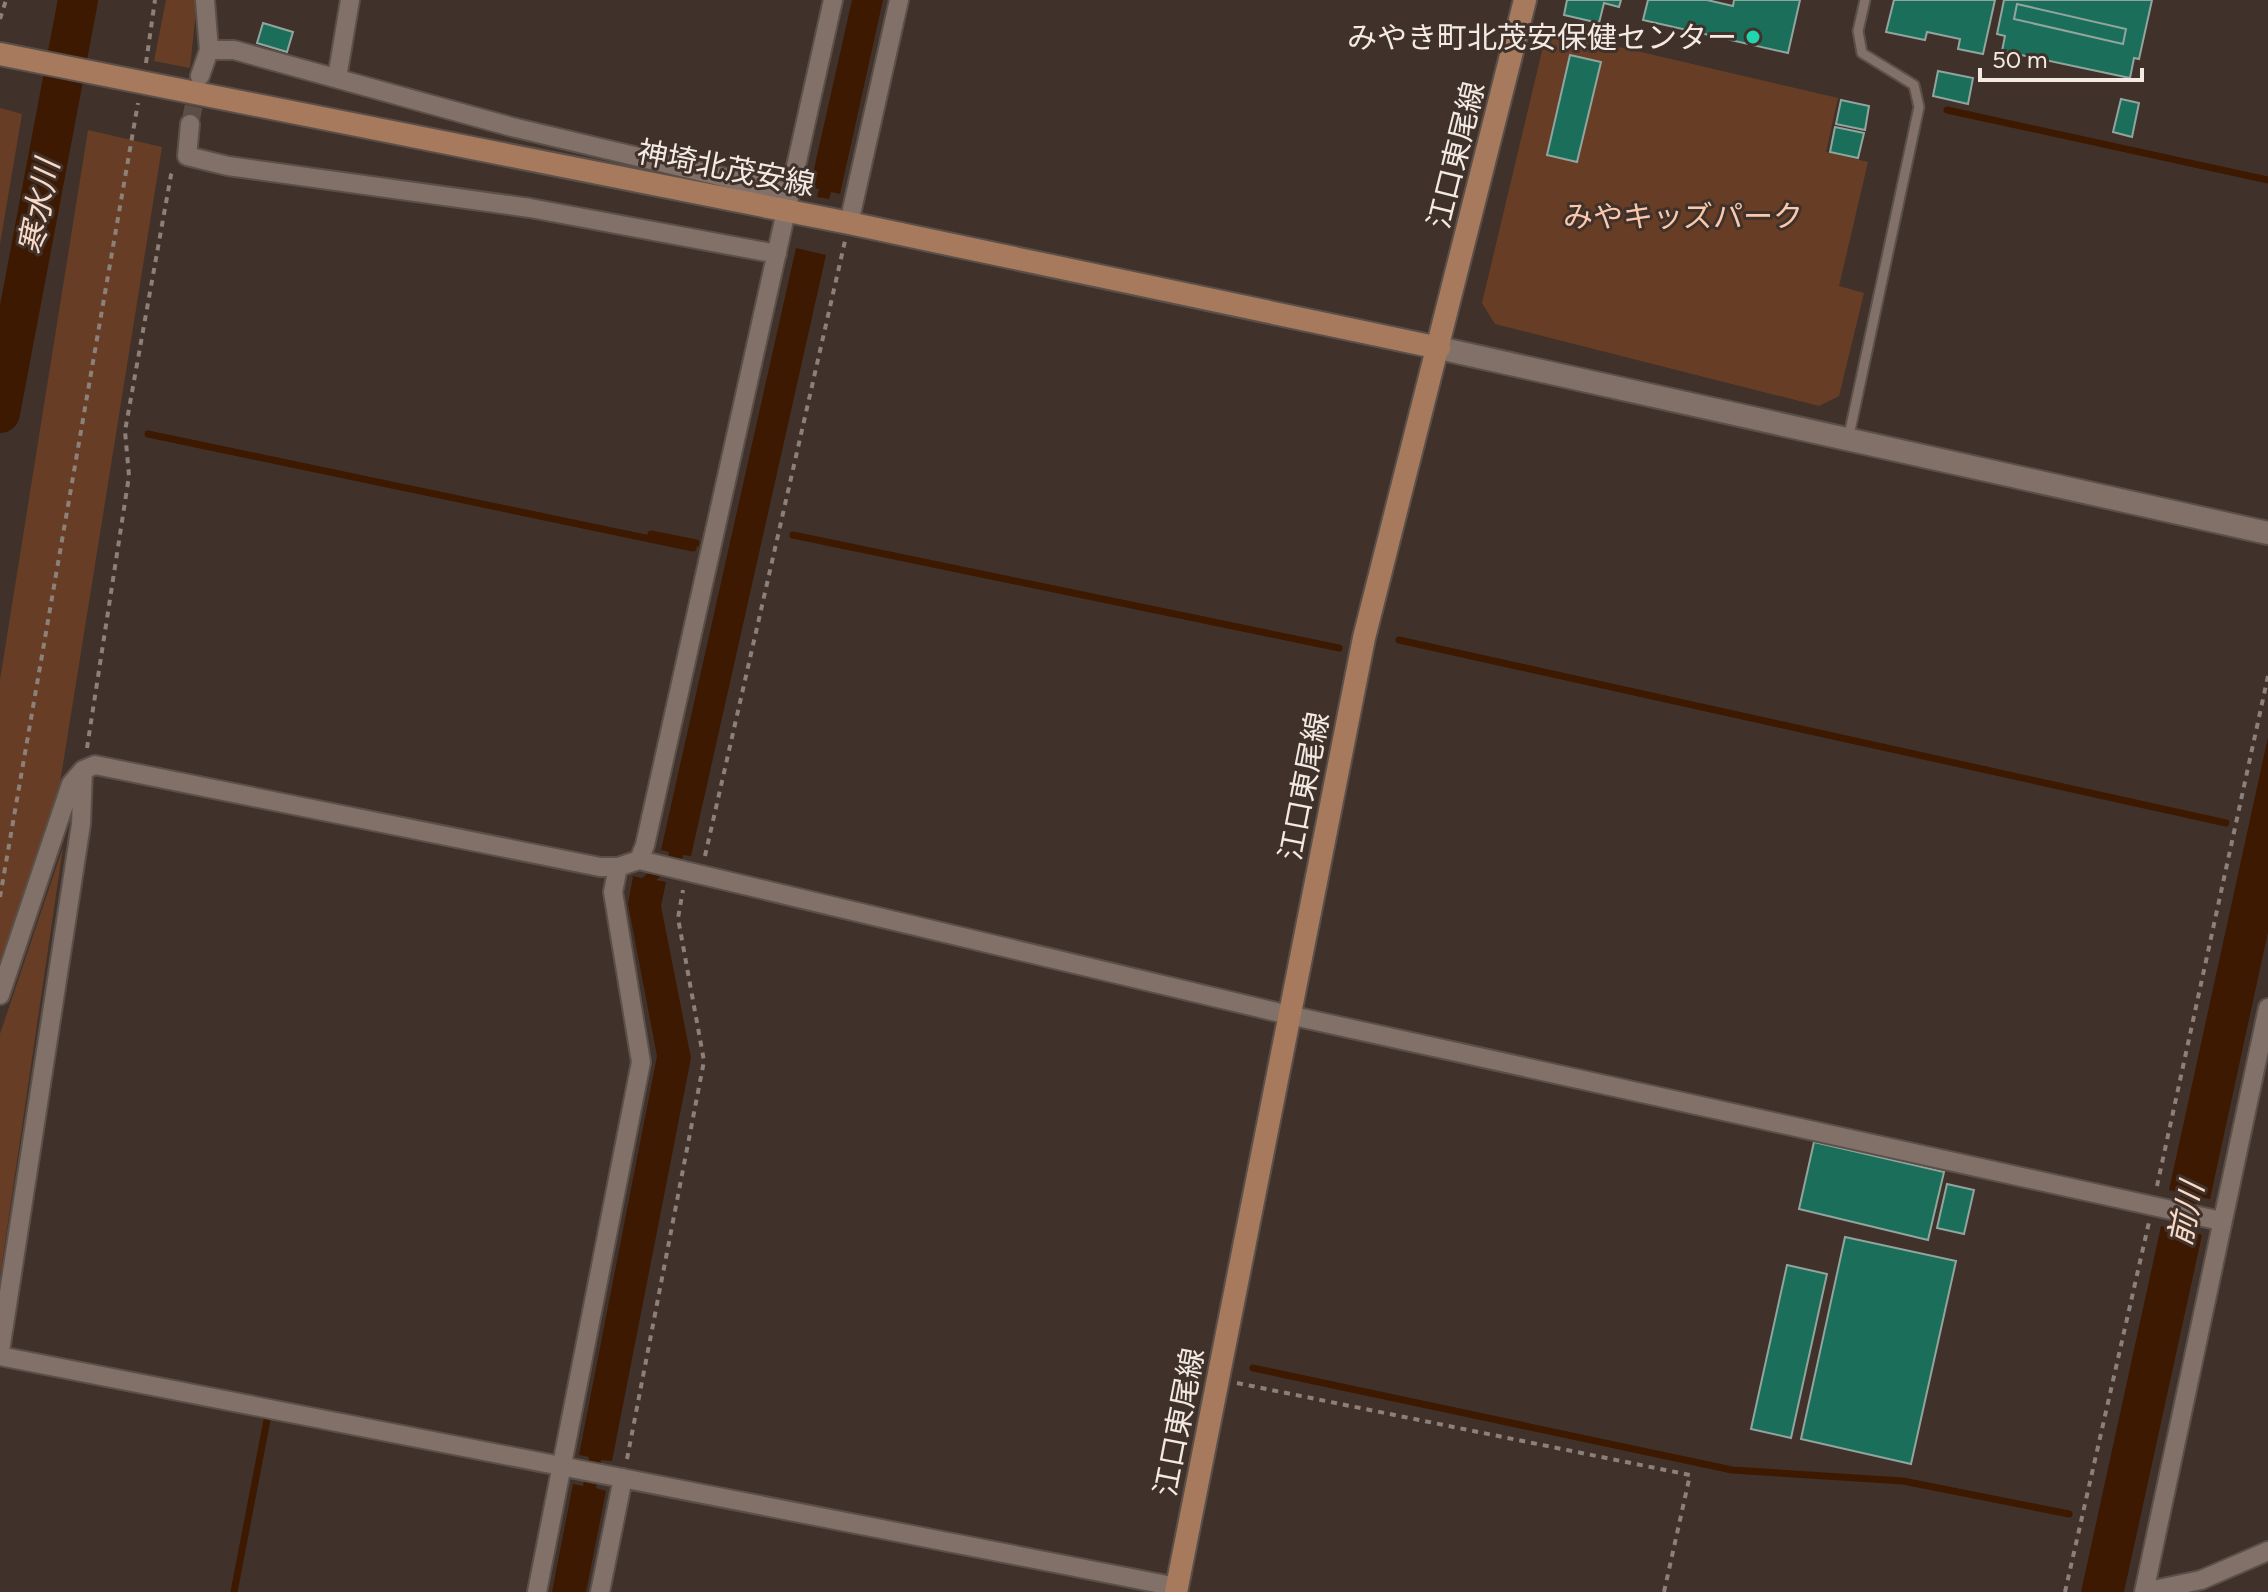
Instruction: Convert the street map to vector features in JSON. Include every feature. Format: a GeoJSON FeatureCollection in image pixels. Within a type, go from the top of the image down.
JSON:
{"type":"FeatureCollection","features":[{"type":"Feature","properties":{"kind":"main road","name":"江口東尾線"},"geometry":{"type":"LineString","coordinates":[[1176,1589],[1364,638],[1525,0]]}},
{"type":"Feature","properties":{"kind":"main road","name":"神埼北茂安線"},"geometry":{"type":"LineString","coordinates":[[0,54],[788,202],[849,223],[1439,348]]}},
{"type":"Feature","properties":{"kind":"street"},"geometry":{"type":"LineString","coordinates":[[200,76],[209,50],[205,0]]}},
{"type":"Feature","properties":{"kind":"street"},"geometry":{"type":"LineString","coordinates":[[337,78],[350,0]]}},
{"type":"Feature","properties":{"kind":"street"},"geometry":{"type":"LineString","coordinates":[[647,862],[645,845],[833,0]]}},
{"type":"Feature","properties":{"kind":"street"},"geometry":{"type":"LineString","coordinates":[[849,223],[899,0]]}},
{"type":"Feature","properties":{"kind":"street"},"geometry":{"type":"LineString","coordinates":[[209,50],[234,50],[788,202]]}},
{"type":"Feature","properties":{"kind":"street"},"geometry":{"type":"LineString","coordinates":[[190,124],[187,156],[228,166],[530,208],[777,254]]}},
{"type":"Feature","properties":{"kind":"street"},"geometry":{"type":"LineString","coordinates":[[1439,348],[2268,533]]}},
{"type":"Feature","properties":{"kind":"street"},"geometry":{"type":"LineString","coordinates":[[0,995],[71,784],[83,770],[95,765],[585,864],[618,867],[647,862],[1289,1015],[2221,1221]]}},
{"type":"Feature","properties":{"kind":"street"},"geometry":{"type":"LineString","coordinates":[[83,770],[81,824],[0,1353],[1176,1589]]}},
{"type":"Feature","properties":{"kind":"street"},"geometry":{"type":"LineString","coordinates":[[537,1592],[641,1062],[613,892],[618,867]]}},
{"type":"Feature","properties":{"kind":"street"},"geometry":{"type":"LineString","coordinates":[[2268,1008],[2144,1592],[2201,1580],[2268,1551]]}},
{"type":"Feature","properties":{"kind":"street"},"geometry":{"type":"LineString","coordinates":[[600,1592],[623,1478]]}},
{"type":"Feature","properties":{"kind":"lane"},"geometry":{"type":"LineString","coordinates":[[1848,440],[1919,107],[1914,85],[1862,53],[1858,31],[1865,0]]}},
{"type":"Feature","properties":{"kind":"path"},"geometry":{"type":"LineString","coordinates":[[0,19],[6,0]]}},
{"type":"Feature","properties":{"kind":"path"},"geometry":{"type":"LineString","coordinates":[[0,897],[132,128],[144,82],[155,0]]}},
{"type":"Feature","properties":{"kind":"path"},"geometry":{"type":"LineString","coordinates":[[83,770],[129,476],[125,431],[171,175],[187,156]]}},
{"type":"Feature","properties":{"kind":"path"},"geometry":{"type":"LineString","coordinates":[[623,1478],[704,1061],[678,918],[683,885],[695,873],[706,854],[849,223]]}},
{"type":"Feature","properties":{"kind":"path"},"geometry":{"type":"LineString","coordinates":[[2065,1592],[2162,1208],[2268,676]]}},
{"type":"Feature","properties":{"kind":"path"},"geometry":{"type":"LineString","coordinates":[[1218,1379],[1690,1475],[1664,1592]]}},
{"type":"Feature","properties":{"kind":"green space"},"geometry":{"type":"Polygon","coordinates":[[[166,0],[197,0],[190,68],[154,61],[166,0]]]}},
{"type":"Feature","properties":{"kind":"green space","name":"みやキッズパーク"},"geometry":{"type":"Polygon","coordinates":[[[1547,30],[1838,98],[1826,152],[1868,162],[1839,286],[1864,293],[1839,396],[1819,406],[1495,324],[1482,303],[1547,30]]]}},
{"type":"Feature","properties":{"kind":"green space"},"geometry":{"type":"Polygon","coordinates":[[[0,108],[22,114],[0,244],[0,108]]]}},
{"type":"Feature","properties":{"kind":"green space"},"geometry":{"type":"Polygon","coordinates":[[[88,130],[162,147],[55,814],[0,964],[0,680],[88,130]]]}},
{"type":"Feature","properties":{"kind":"green space"},"geometry":{"type":"Polygon","coordinates":[[[63,847],[0,1277],[0,1034],[63,847]]]}},
{"type":"Feature","properties":{"kind":"water"},"geometry":{"type":"Polygon","coordinates":[[[852,0],[883,0],[840,194],[831,192],[829,199],[817,197],[819,189],[810,187],[852,0]]]}},
{"type":"Feature","properties":{"kind":"water"},"geometry":{"type":"Polygon","coordinates":[[[796,248],[826,255],[691,856],[683,855],[682,860],[656,880],[666,882],[661,906],[691,1058],[612,1461],[601,1460],[596,1488],[606,1491],[586,1592],[552,1592],[573,1484],[583,1486],[589,1457],[579,1455],[657,1056],[628,904],[633,876],[642,878],[668,857],[669,852],[661,850],[796,248]]]}},
{"type":"Feature","properties":{"kind":"water","name":"前川"},"geometry":{"type":"Polygon","coordinates":[[[2268,737],[2268,932],[2210,1199],[2198,1197],[2191,1231],[2202,1235],[2124,1592],[2081,1592],[2161,1226],[2173,1228],[2181,1193],[2169,1190],[2268,737]]]}},
{"type":"Feature","properties":{"kind":"building"},"geometry":{"type":"Polygon","coordinates":[[[1567,0],[1621,0],[1619,7],[1604,3],[1599,23],[1564,15],[1567,0]]]}},
{"type":"Feature","properties":{"kind":"building","name":"みやき町北茂安保健センター"},"geometry":{"type":"Polygon","coordinates":[[[1648,0],[1707,0],[1733,6],[1734,0],[1800,0],[1788,53],[1643,20],[1648,0]]]}},
{"type":"Feature","properties":{"kind":"building"},"geometry":{"type":"Polygon","coordinates":[[[1894,0],[1995,0],[1983,54],[1958,49],[1960,39],[1927,32],[1925,40],[1886,32],[1894,0]]]}},
{"type":"Feature","properties":{"kind":"building"},"geometry":{"type":"Polygon","coordinates":[[[2004,0],[2152,0],[2139,59],[2134,58],[2130,78],[2002,51],[2005,36],[1997,34],[2004,0]],[[2017,4],[2014,19],[2123,44],[2126,29],[2017,4]]]}},
{"type":"Feature","properties":{"kind":"building"},"geometry":{"type":"Polygon","coordinates":[[[2017,4],[2126,29],[2123,44],[2014,19],[2017,4]]]}},
{"type":"Feature","properties":{"kind":"building"},"geometry":{"type":"Polygon","coordinates":[[[263,23],[293,32],[287,52],[257,43],[263,23]]]}},
{"type":"Feature","properties":{"kind":"building"},"geometry":{"type":"Polygon","coordinates":[[[1570,55],[1601,62],[1577,162],[1547,155],[1570,55]]]}},
{"type":"Feature","properties":{"kind":"building"},"geometry":{"type":"Polygon","coordinates":[[[1938,71],[1973,78],[1968,104],[1933,96],[1938,71]]]}},
{"type":"Feature","properties":{"kind":"building"},"geometry":{"type":"Polygon","coordinates":[[[2121,99],[2139,103],[2132,137],[2113,132],[2121,99]]]}},
{"type":"Feature","properties":{"kind":"building"},"geometry":{"type":"Polygon","coordinates":[[[1841,100],[1869,106],[1865,130],[1836,124],[1841,100]]]}},
{"type":"Feature","properties":{"kind":"building"},"geometry":{"type":"Polygon","coordinates":[[[1835,127],[1864,133],[1858,158],[1830,152],[1835,127]]]}},
{"type":"Feature","properties":{"kind":"building"},"geometry":{"type":"Polygon","coordinates":[[[1814,1142],[1944,1172],[1928,1240],[1799,1209],[1814,1142]]]}},
{"type":"Feature","properties":{"kind":"building"},"geometry":{"type":"Polygon","coordinates":[[[1947,1184],[1974,1190],[1964,1234],[1937,1228],[1947,1184]]]}},
{"type":"Feature","properties":{"kind":"building"},"geometry":{"type":"Polygon","coordinates":[[[1845,1237],[1956,1261],[1911,1464],[1801,1439],[1845,1237]]]}},
{"type":"Feature","properties":{"kind":"building"},"geometry":{"type":"Polygon","coordinates":[[[1787,1265],[1827,1274],[1791,1438],[1751,1429],[1787,1265]]]}},
{"type":"Feature","properties":{"kind":"waterway","name":"寒水川"},"geometry":{"type":"LineString","coordinates":[[0,413],[78,0]]}},
{"type":"Feature","properties":{"kind":"waterway"},"geometry":{"type":"LineString","coordinates":[[1947,110],[2268,180]]}},
{"type":"Feature","properties":{"kind":"waterway"},"geometry":{"type":"LineString","coordinates":[[148,434],[693,548]]}},
{"type":"Feature","properties":{"kind":"waterway"},"geometry":{"type":"LineString","coordinates":[[651,534],[696,543]]}},
{"type":"Feature","properties":{"kind":"waterway"},"geometry":{"type":"LineString","coordinates":[[793,535],[1339,648]]}},
{"type":"Feature","properties":{"kind":"waterway"},"geometry":{"type":"LineString","coordinates":[[1399,640],[2226,823]]}},
{"type":"Feature","properties":{"kind":"waterway"},"geometry":{"type":"LineString","coordinates":[[1253,1368],[1732,1470],[1903,1481],[2069,1514]]}},
{"type":"Feature","properties":{"kind":"waterway"},"geometry":{"type":"LineString","coordinates":[[234,1592],[267,1420]]}},
{"type":"Feature","properties":{"kind":"tunnel"},"geometry":{"type":"LineString","coordinates":[[190,124],[199,80]]}},
{"type":"Feature","properties":{"kind":"place","name":"みやき町北茂安保健センター"},"geometry":{"type":"Point","coordinates":[1753,37]}}]}
